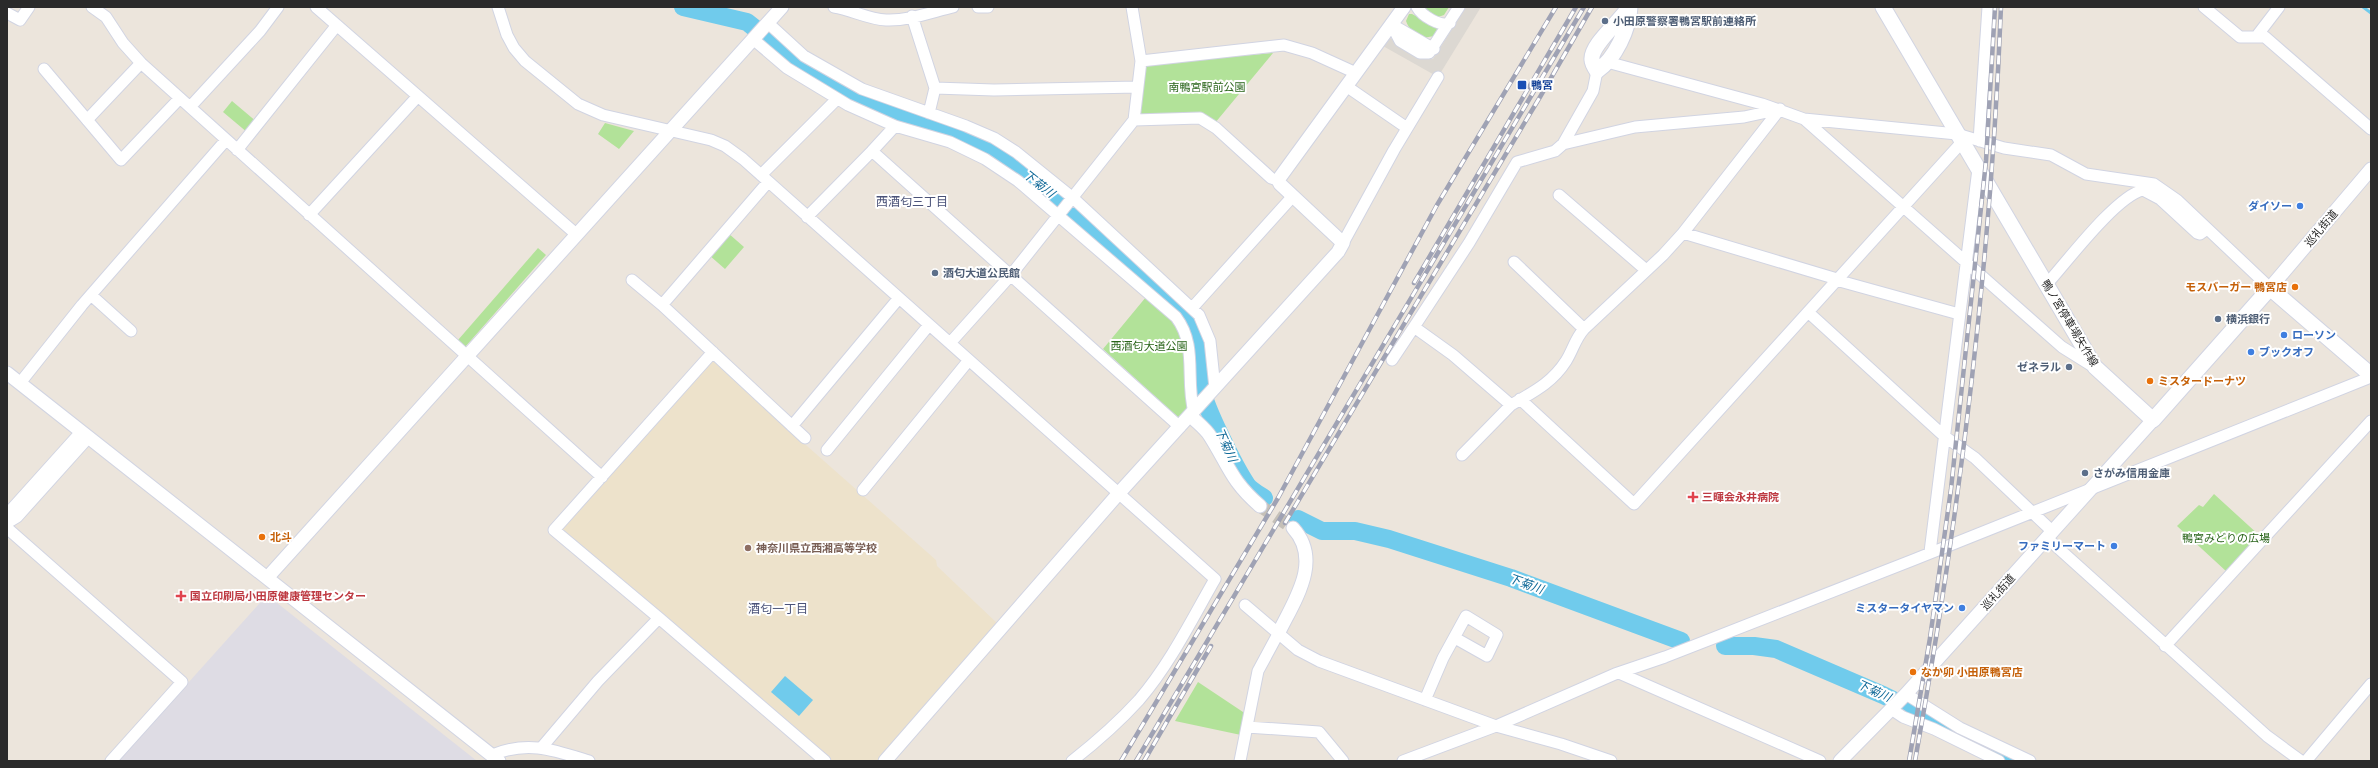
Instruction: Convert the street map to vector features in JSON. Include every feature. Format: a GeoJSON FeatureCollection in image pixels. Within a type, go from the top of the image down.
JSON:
{"type":"FeatureCollection","features":[{"type":"Feature","properties":{"kind":"main road"},"geometry":{"type":"LineString","coordinates":[[1602,66],[1626,30],[1630,7]]}},
{"type":"Feature","properties":{"kind":"main road","name":"鴨ノ宮停車場矢作線"},"geometry":{"type":"LineString","coordinates":[[1883,7],[2095,367],[2152,420]]}},
{"type":"Feature","properties":{"kind":"main road"},"geometry":{"type":"LineString","coordinates":[[2152,420],[2270,288],[2371,376]]}},
{"type":"Feature","properties":{"kind":"street"},"geometry":{"type":"LineString","coordinates":[[7,13],[20,20],[30,7]]}},
{"type":"Feature","properties":{"kind":"street"},"geometry":{"type":"LineString","coordinates":[[92,7],[106,17],[123,43],[141,63],[466,357],[602,477]]}},
{"type":"Feature","properties":{"kind":"street"},"geometry":{"type":"LineString","coordinates":[[190,107],[260,31],[278,7]]}},
{"type":"Feature","properties":{"kind":"street"},"geometry":{"type":"LineString","coordinates":[[316,7],[576,234]]}},
{"type":"Feature","properties":{"kind":"street"},"geometry":{"type":"LineString","coordinates":[[498,7],[507,35],[514,48],[525,61],[578,104],[602,115],[711,140],[725,146],[950,343],[1215,579],[1171,654],[1139,699],[1092,745],[1072,761]]}},
{"type":"Feature","properties":{"kind":"street"},"geometry":{"type":"LineString","coordinates":[[267,578],[782,7]]}},
{"type":"Feature","properties":{"kind":"street"},"geometry":{"type":"LineString","coordinates":[[834,7],[850,9],[886,20],[953,7]]}},
{"type":"Feature","properties":{"kind":"street"},"geometry":{"type":"LineString","coordinates":[[978,7],[988,7]]}},
{"type":"Feature","properties":{"kind":"street"},"geometry":{"type":"LineString","coordinates":[[950,343],[1011,275],[1134,120],[1141,62],[1132,7]]}},
{"type":"Feature","properties":{"kind":"street"},"geometry":{"type":"LineString","coordinates":[[1278,180],[1404,7]]}},
{"type":"Feature","properties":{"kind":"street"},"geometry":{"type":"LineString","coordinates":[[1408,7],[1420,11],[1440,24],[1450,23]]}},
{"type":"Feature","properties":{"kind":"street"},"geometry":{"type":"LineString","coordinates":[[1391,24],[1434,49],[1459,7]]}},
{"type":"Feature","properties":{"kind":"street"},"geometry":{"type":"LineString","coordinates":[[1979,141],[1988,7]]}},
{"type":"Feature","properties":{"kind":"street"},"geometry":{"type":"LineString","coordinates":[[2204,7],[2240,37],[2265,37],[2371,129]]}},
{"type":"Feature","properties":{"kind":"street"},"geometry":{"type":"LineString","coordinates":[[2256,38],[2279,7]]}},
{"type":"Feature","properties":{"kind":"street"},"geometry":{"type":"LineString","coordinates":[[912,16],[935,88],[929,113]]}},
{"type":"Feature","properties":{"kind":"street"},"geometry":{"type":"LineString","coordinates":[[767,24],[804,56],[862,89],[994,138],[1016,152],[1073,198],[1193,307],[1205,325],[1210,341],[1214,390]]}},
{"type":"Feature","properties":{"kind":"street"},"geometry":{"type":"LineString","coordinates":[[237,150],[337,25]]}},
{"type":"Feature","properties":{"kind":"street"},"geometry":{"type":"LineString","coordinates":[[754,38],[787,68],[837,99],[895,126],[950,142],[985,159],[1018,181],[1176,317],[1182,324],[1189,345],[1191,360],[1191,400],[1194,411],[1209,434],[1233,478],[1243,491],[1260,506]]}},
{"type":"Feature","properties":{"kind":"street"},"geometry":{"type":"LineString","coordinates":[[1141,62],[1284,45],[1312,53],[1356,73]]}},
{"type":"Feature","properties":{"kind":"street"},"geometry":{"type":"LineString","coordinates":[[87,120],[141,63]]}},
{"type":"Feature","properties":{"kind":"street"},"geometry":{"type":"LineString","coordinates":[[1392,360],[1469,243],[1517,162],[1555,152],[1563,144],[1593,91],[1602,66],[1780,110],[1804,119],[1979,141],[2004,148],[2051,155],[2086,174],[2154,184],[2164,189],[2270,288]]}},
{"type":"Feature","properties":{"kind":"street"},"geometry":{"type":"LineString","coordinates":[[44,69],[121,160],[180,98]]}},
{"type":"Feature","properties":{"kind":"street"},"geometry":{"type":"LineString","coordinates":[[885,761],[1119,493],[1338,252],[1407,128],[1438,77]]}},
{"type":"Feature","properties":{"kind":"street"},"geometry":{"type":"LineString","coordinates":[[1346,86],[1407,128]]}},
{"type":"Feature","properties":{"kind":"street"},"geometry":{"type":"LineString","coordinates":[[935,88],[994,90],[1137,87]]}},
{"type":"Feature","properties":{"kind":"street"},"geometry":{"type":"LineString","coordinates":[[309,215],[418,96]]}},
{"type":"Feature","properties":{"kind":"street"},"geometry":{"type":"LineString","coordinates":[[662,305],[764,179],[837,99]]}},
{"type":"Feature","properties":{"kind":"street"},"geometry":{"type":"LineString","coordinates":[[1563,144],[1635,127],[1744,117],[1780,110]]}},
{"type":"Feature","properties":{"kind":"street"},"geometry":{"type":"LineString","coordinates":[[1462,455],[1516,402],[1536,392],[1554,378],[1567,360],[1577,337],[1684,233],[1780,110]]}},
{"type":"Feature","properties":{"kind":"street"},"geometry":{"type":"LineString","coordinates":[[1134,120],[1200,118],[1216,128],[1271,178],[1278,180],[1343,243]]}},
{"type":"Feature","properties":{"kind":"street"},"geometry":{"type":"LineString","coordinates":[[1804,119],[1966,261],[2062,348],[2095,367]]}},
{"type":"Feature","properties":{"kind":"street"},"geometry":{"type":"LineString","coordinates":[[807,217],[895,126]]}},
{"type":"Feature","properties":{"kind":"street"},"geometry":{"type":"LineString","coordinates":[[1414,327],[1516,402],[1634,504],[1904,206],[1959,138]]}},
{"type":"Feature","properties":{"kind":"street"},"geometry":{"type":"LineString","coordinates":[[20,383],[91,296],[226,140]]}},
{"type":"Feature","properties":{"kind":"street"},"geometry":{"type":"LineString","coordinates":[[872,151],[1180,427]]}},
{"type":"Feature","properties":{"kind":"street"},"geometry":{"type":"LineString","coordinates":[[1930,552],[1978,169]]}},
{"type":"Feature","properties":{"kind":"street","name":"巡礼街道"},"geometry":{"type":"LineString","coordinates":[[2270,288],[2371,169]]}},
{"type":"Feature","properties":{"kind":"street"},"geometry":{"type":"LineString","coordinates":[[2046,285],[2116,207],[2138,191],[2143,190],[2160,199],[2196,233],[2200,234],[2206,229]]}},
{"type":"Feature","properties":{"kind":"street"},"geometry":{"type":"LineString","coordinates":[[1559,194],[1646,270]]}},
{"type":"Feature","properties":{"kind":"street"},"geometry":{"type":"LineString","coordinates":[[1193,307],[1293,196]]}},
{"type":"Feature","properties":{"kind":"street"},"geometry":{"type":"LineString","coordinates":[[1684,233],[1836,280],[1959,314]]}},
{"type":"Feature","properties":{"kind":"street"},"geometry":{"type":"LineString","coordinates":[[1514,262],[1584,329]]}},
{"type":"Feature","properties":{"kind":"street"},"geometry":{"type":"LineString","coordinates":[[632,280],[662,305],[805,438]]}},
{"type":"Feature","properties":{"kind":"street"},"geometry":{"type":"LineString","coordinates":[[91,296],[130,331]]}},
{"type":"Feature","properties":{"kind":"street"},"geometry":{"type":"LineString","coordinates":[[792,426],[899,298]]}},
{"type":"Feature","properties":{"kind":"street"},"geometry":{"type":"LineString","coordinates":[[1808,312],[1944,436],[1974,458],[2031,512],[2050,535],[2165,646],[2268,736],[2301,761]]}},
{"type":"Feature","properties":{"kind":"street"},"geometry":{"type":"LineString","coordinates":[[826,450],[929,325]]}},
{"type":"Feature","properties":{"kind":"street"},"geometry":{"type":"LineString","coordinates":[[713,352],[554,530],[825,761]]}},
{"type":"Feature","properties":{"kind":"street"},"geometry":{"type":"LineString","coordinates":[[863,490],[969,360]]}},
{"type":"Feature","properties":{"kind":"street"},"geometry":{"type":"LineString","coordinates":[[7,373],[495,758],[508,748],[542,747],[589,761]]}},
{"type":"Feature","properties":{"kind":"street"},"geometry":{"type":"LineString","coordinates":[[1403,761],[1496,726],[1619,673],[1665,657],[2092,489],[2371,376]]}},
{"type":"Feature","properties":{"kind":"street","name":"巡礼街道"},"geometry":{"type":"LineString","coordinates":[[1840,761],[1899,702],[2092,489],[2152,420]]}},
{"type":"Feature","properties":{"kind":"street"},"geometry":{"type":"LineString","coordinates":[[2165,646],[2371,421]]}},
{"type":"Feature","properties":{"kind":"street"},"geometry":{"type":"LineString","coordinates":[[7,519],[10,511],[85,435]]}},
{"type":"Feature","properties":{"kind":"street"},"geometry":{"type":"LineString","coordinates":[[7,523],[17,517],[85,435]]}},
{"type":"Feature","properties":{"kind":"street"},"geometry":{"type":"LineString","coordinates":[[7,528],[182,682],[111,761]]}},
{"type":"Feature","properties":{"kind":"street"},"geometry":{"type":"LineString","coordinates":[[1240,761],[1258,671],[1278,634],[1306,570],[1307,554],[1302,538],[1293,528]]}},
{"type":"Feature","properties":{"kind":"street"},"geometry":{"type":"LineString","coordinates":[[1245,605],[1298,650],[1319,661],[1496,726],[1561,744],[1611,761]]}},
{"type":"Feature","properties":{"kind":"street"},"geometry":{"type":"LineString","coordinates":[[542,747],[598,681],[659,618]]}},
{"type":"Feature","properties":{"kind":"street"},"geometry":{"type":"LineString","coordinates":[[1425,700],[1443,658],[1455,638]]}},
{"type":"Feature","properties":{"kind":"street"},"geometry":{"type":"LineString","coordinates":[[1619,673],[1820,761]]}},
{"type":"Feature","properties":{"kind":"street"},"geometry":{"type":"LineString","coordinates":[[2306,761],[2371,684]]}},
{"type":"Feature","properties":{"kind":"street"},"geometry":{"type":"LineString","coordinates":[[1899,702],[1903,717],[1934,729],[1999,761]]}},
{"type":"Feature","properties":{"kind":"street"},"geometry":{"type":"LineString","coordinates":[[1899,702],[1960,728],[2030,761]]}},
{"type":"Feature","properties":{"kind":"street"},"geometry":{"type":"LineString","coordinates":[[1247,727],[1319,732],[1343,761]]}},
{"type":"Feature","properties":{"kind":"shaded area"},"geometry":{"type":"Polygon","coordinates":[[[1466,7],[1481,7],[1438,77],[1383,46],[1390,38],[1425,59],[1433,59],[1466,7]]]}},
{"type":"Feature","properties":{"kind":"shaded area","name":"神奈川県立西湘高等学校"},"geometry":{"type":"Polygon","coordinates":[[[714,357],[798,438],[936,560],[937,566],[999,625],[878,761],[830,761],[559,533],[710,358],[714,357]]]}},
{"type":"Feature","properties":{"kind":"shaded area"},"geometry":{"type":"Polygon","coordinates":[[[267,595],[477,761],[118,761],[267,595]]]}},
{"type":"Feature","properties":{"kind":"green space"},"geometry":{"type":"Polygon","coordinates":[[[1422,7],[1449,7],[1444,15],[1438,17],[1422,7]]]}},
{"type":"Feature","properties":{"kind":"green space"},"geometry":{"type":"Polygon","coordinates":[[[1409,14],[1412,14],[1436,27],[1437,29],[1434,36],[1423,38],[1413,31],[1406,21],[1409,14]]]}},
{"type":"Feature","properties":{"kind":"green space","name":"南鴨宮駅前公園"},"geometry":{"type":"Polygon","coordinates":[[[1273,53],[1215,123],[1139,116],[1144,65],[1273,53]]]}},
{"type":"Feature","properties":{"kind":"green space"},"geometry":{"type":"Polygon","coordinates":[[[232,101],[257,122],[248,133],[223,112],[232,101]]]}},
{"type":"Feature","properties":{"kind":"green space"},"geometry":{"type":"Polygon","coordinates":[[[605,123],[634,131],[619,149],[598,134],[605,123]]]}},
{"type":"Feature","properties":{"kind":"green space"},"geometry":{"type":"Polygon","coordinates":[[[728,233],[744,247],[725,269],[709,255],[728,233]]]}},
{"type":"Feature","properties":{"kind":"green space"},"geometry":{"type":"Polygon","coordinates":[[[538,248],[546,255],[465,347],[458,340],[538,248]]]}},
{"type":"Feature","properties":{"kind":"green space","name":"西酒匂大道公園"},"geometry":{"type":"Polygon","coordinates":[[[1146,297],[1175,323],[1186,343],[1188,412],[1180,419],[1103,349],[1146,297]]]}},
{"type":"Feature","properties":{"kind":"green space","name":"鴨宮みどりの広場"},"geometry":{"type":"Polygon","coordinates":[[[2214,494],[2260,536],[2227,572],[2177,526],[2199,505],[2203,507],[2214,494]]]}},
{"type":"Feature","properties":{"kind":"green space"},"geometry":{"type":"Polygon","coordinates":[[[1198,682],[1246,714],[1241,735],[1175,721],[1198,682]]]}},
{"type":"Feature","properties":{"kind":"water"},"geometry":{"type":"Polygon","coordinates":[[[785,676],[813,700],[799,716],[771,692],[785,676]]]}},
{"type":"Feature","properties":{"kind":"waterway","name":"下菊川"},"geometry":{"type":"LineString","coordinates":[[683,7],[747,22],[782,50],[840,88],[882,107],[962,133],[991,148],[1044,186],[1186,315],[1196,335],[1200,351],[1202,388],[1208,408],[1228,452],[1242,477],[1247,485],[1264,498]]}},
{"type":"Feature","properties":{"kind":"waterway"},"geometry":{"type":"LineString","coordinates":[[2363,7],[2371,13]]}},
{"type":"Feature","properties":{"kind":"waterway","name":"下菊川"},"geometry":{"type":"LineString","coordinates":[[1298,519],[1322,531],[1355,531],[1389,539],[1511,578],[1681,641]]}},
{"type":"Feature","properties":{"kind":"waterway","name":"下菊川"},"geometry":{"type":"LineString","coordinates":[[1725,646],[1754,646],[1776,649],[1883,695],[2016,761]]}},
{"type":"Feature","properties":{"kind":"tunnel"},"geometry":{"type":"LineString","coordinates":[[1260,506],[1293,528]]}},
{"type":"Feature","properties":{"kind":"railway"},"geometry":{"type":"LineString","coordinates":[[1121,761],[1278,498],[1437,205],[1556,7]]}},
{"type":"Feature","properties":{"kind":"railway"},"geometry":{"type":"LineString","coordinates":[[1414,283],[1576,7]]}},
{"type":"Feature","properties":{"kind":"railway"},"geometry":{"type":"LineString","coordinates":[[1136,761],[1584,7]]}},
{"type":"Feature","properties":{"kind":"railway"},"geometry":{"type":"LineString","coordinates":[[1285,523],[1540,97],[1592,7]]}},
{"type":"Feature","properties":{"kind":"railway"},"geometry":{"type":"LineString","coordinates":[[1909,761],[1930,638],[1951,489],[1986,161],[1995,7]]}},
{"type":"Feature","properties":{"kind":"railway"},"geometry":{"type":"LineString","coordinates":[[1915,761],[1946,574],[1971,386],[1990,197],[2001,7]]}},
{"type":"Feature","properties":{"kind":"railway"},"geometry":{"type":"LineString","coordinates":[[1144,761],[1211,646]]}},
{"type":"Feature","properties":{"kind":"place","name":"小田原警察署鴨宮駅前連絡所"},"geometry":{"type":"Point","coordinates":[1605,21]}},
{"type":"Feature","properties":{"kind":"place","name":"鴨宮"},"geometry":{"type":"Point","coordinates":[1522,85]}},
{"type":"Feature","properties":{"kind":"place","name":"ダイソー"},"geometry":{"type":"Point","coordinates":[2300,206]}},
{"type":"Feature","properties":{"kind":"place","name":"酒匂大道公民館"},"geometry":{"type":"Point","coordinates":[935,273]}},
{"type":"Feature","properties":{"kind":"place","name":"モスバーガー 鴨宮店"},"geometry":{"type":"Point","coordinates":[2295,287]}},
{"type":"Feature","properties":{"kind":"place","name":"横浜銀行"},"geometry":{"type":"Point","coordinates":[2218,319]}},
{"type":"Feature","properties":{"kind":"place","name":"ローソン"},"geometry":{"type":"Point","coordinates":[2284,335]}},
{"type":"Feature","properties":{"kind":"place","name":"ブックオフ"},"geometry":{"type":"Point","coordinates":[2251,352]}},
{"type":"Feature","properties":{"kind":"place","name":"ゼネラル"},"geometry":{"type":"Point","coordinates":[2069,367]}},
{"type":"Feature","properties":{"kind":"place","name":"ミスタードーナツ"},"geometry":{"type":"Point","coordinates":[2150,381]}},
{"type":"Feature","properties":{"kind":"place","name":"さがみ信用金庫"},"geometry":{"type":"Point","coordinates":[2085,473]}},
{"type":"Feature","properties":{"kind":"place","name":"三暉会永井病院"},"geometry":{"type":"Point","coordinates":[1693,497]}},
{"type":"Feature","properties":{"kind":"place","name":"北斗"},"geometry":{"type":"Point","coordinates":[262,537]}},
{"type":"Feature","properties":{"kind":"place","name":"ファミリーマート"},"geometry":{"type":"Point","coordinates":[2114,546]}},
{"type":"Feature","properties":{"kind":"place","name":"神奈川県立西湘高等学校"},"geometry":{"type":"Point","coordinates":[748,548]}},
{"type":"Feature","properties":{"kind":"place","name":"国立印刷局小田原健康管理センター"},"geometry":{"type":"Point","coordinates":[181,596]}},
{"type":"Feature","properties":{"kind":"place","name":"ミスタータイヤマン"},"geometry":{"type":"Point","coordinates":[1962,608]}},
{"type":"Feature","properties":{"kind":"place","name":"なか卯 小田原鴨宮店"},"geometry":{"type":"Point","coordinates":[1913,672]}},
{"type":"Feature","properties":{"kind":"district","name":"西酒匂三丁目"},"geometry":{"type":"Point","coordinates":[912,202]}},
{"type":"Feature","properties":{"kind":"district","name":"酒匂一丁目"},"geometry":{"type":"Point","coordinates":[778,609]}}]}
